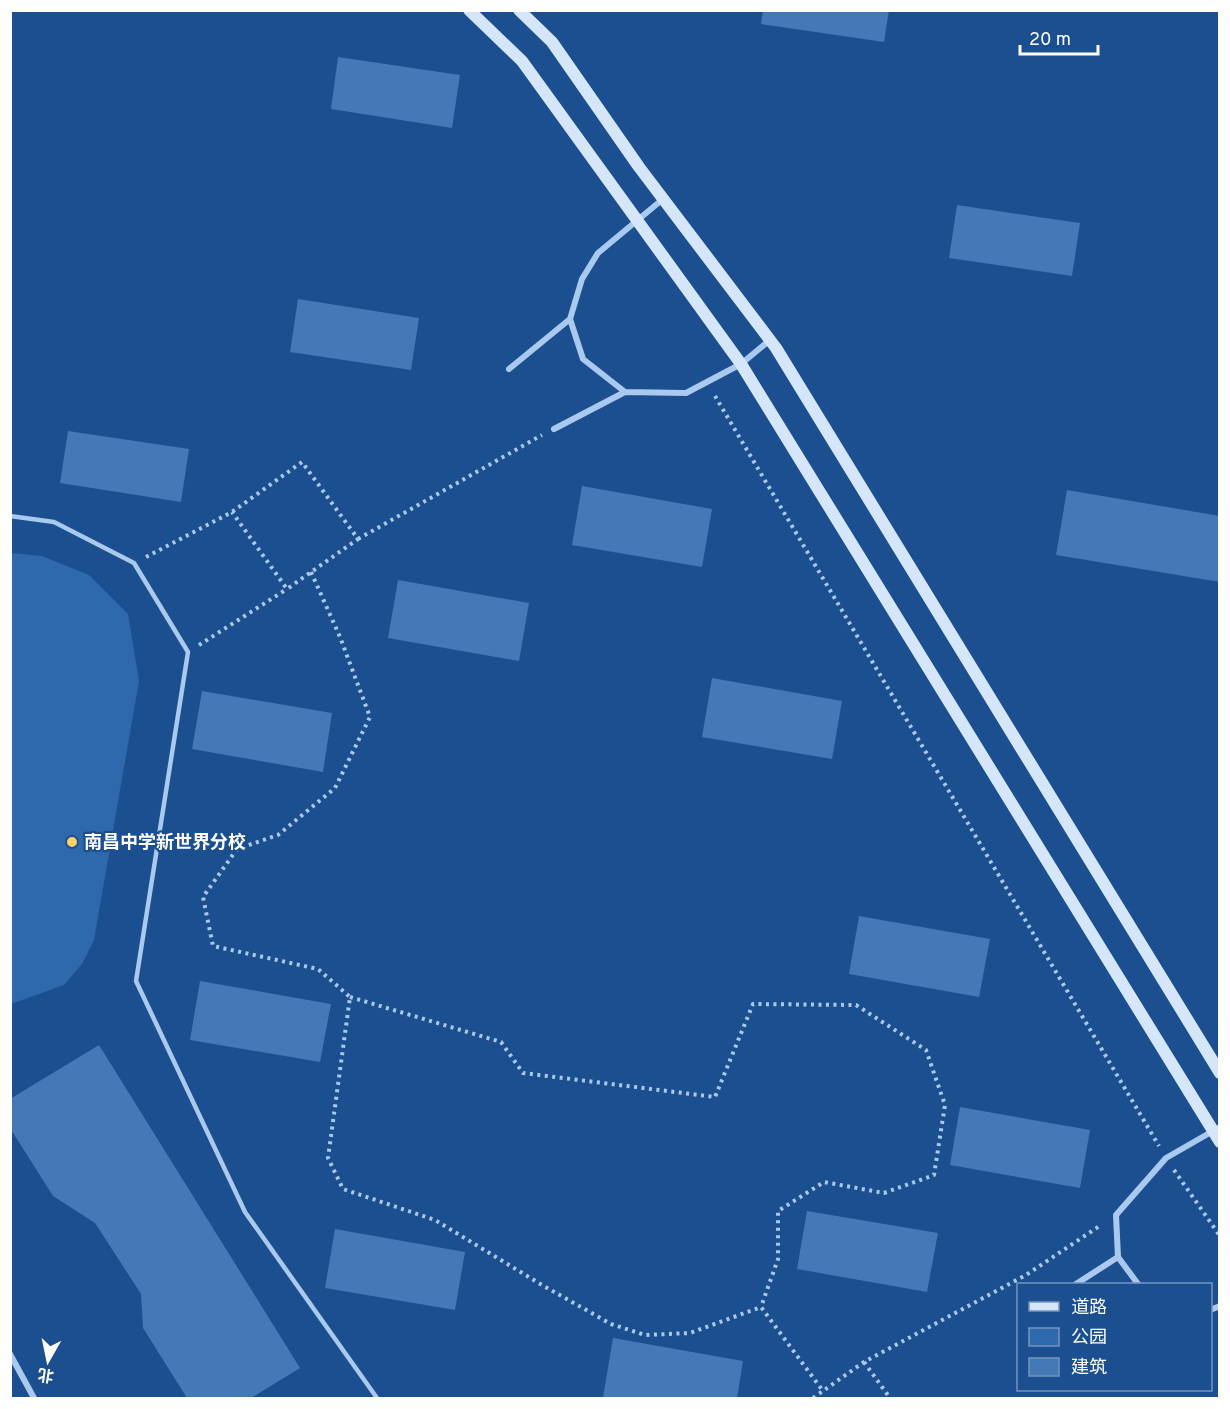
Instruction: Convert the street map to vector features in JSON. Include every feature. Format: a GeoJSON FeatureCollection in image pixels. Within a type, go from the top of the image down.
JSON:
{"type":"FeatureCollection","features":[{"type":"Feature","properties":{"kind":"main road"},"geometry":{"type":"LineString","coordinates":[[469,10],[522,61],[741,364],[1217,1133]]}},
{"type":"Feature","properties":{"kind":"main road"},"geometry":{"type":"LineString","coordinates":[[519,10],[552,42],[663,199],[770,340],[1220,1073]]}},
{"type":"Feature","properties":{"kind":"street"},"geometry":{"type":"LineString","coordinates":[[509,369],[570,320],[582,279],[598,254],[663,199]]}},
{"type":"Feature","properties":{"kind":"street"},"geometry":{"type":"LineString","coordinates":[[570,320],[584,359],[625,392]]}},
{"type":"Feature","properties":{"kind":"street"},"geometry":{"type":"LineString","coordinates":[[554,429],[625,392],[686,393],[741,364],[770,340]]}},
{"type":"Feature","properties":{"kind":"street"},"geometry":{"type":"LineString","coordinates":[[1137,1283],[1118,1257],[1116,1215],[1166,1158],[1217,1133]]}},
{"type":"Feature","properties":{"kind":"street"},"geometry":{"type":"LineString","coordinates":[[1078,1283],[1118,1257]]}},
{"type":"Feature","properties":{"kind":"street"},"geometry":{"type":"LineString","coordinates":[[10,1354],[34,1398]]}},
{"type":"Feature","properties":{"kind":"lane"},"geometry":{"type":"LineString","coordinates":[[10,516],[54,522],[134,563],[188,652],[136,981],[245,1212],[377,1398]]}},
{"type":"Feature","properties":{"kind":"path"},"geometry":{"type":"LineString","coordinates":[[707,383],[1166,1158],[1220,1236]]}},
{"type":"Feature","properties":{"kind":"path"},"geometry":{"type":"LineString","coordinates":[[188,652],[287,590],[358,539],[554,429]]}},
{"type":"Feature","properties":{"kind":"path"},"geometry":{"type":"LineString","coordinates":[[134,563],[232,512],[302,462],[358,539]]}},
{"type":"Feature","properties":{"kind":"path"},"geometry":{"type":"LineString","coordinates":[[232,512],[287,590]]}},
{"type":"Feature","properties":{"kind":"path"},"geometry":{"type":"LineString","coordinates":[[311,572],[340,638],[370,717],[335,788],[278,835],[237,849],[203,897],[213,946],[318,969],[351,997],[501,1042],[523,1074],[715,1097],[753,1004],[856,1005],[926,1050],[945,1105],[934,1175],[884,1193],[824,1182],[778,1211],[778,1259],[761,1307]]}},
{"type":"Feature","properties":{"kind":"path"},"geometry":{"type":"LineString","coordinates":[[351,997],[328,1158],[343,1188],[435,1220],[542,1285],[612,1324],[645,1335],[690,1333],[761,1307]]}},
{"type":"Feature","properties":{"kind":"path"},"geometry":{"type":"LineString","coordinates":[[813,1398],[864,1362],[1026,1275],[1116,1215]]}},
{"type":"Feature","properties":{"kind":"path"},"geometry":{"type":"LineString","coordinates":[[761,1307],[823,1391]]}},
{"type":"Feature","properties":{"kind":"path"},"geometry":{"type":"LineString","coordinates":[[864,1362],[890,1398]]}},
{"type":"Feature","properties":{"kind":"green space","name":"南昌中学新世界分校"},"geometry":{"type":"Polygon","coordinates":[[[11,553],[42,556],[89,575],[128,614],[139,681],[94,940],[82,964],[64,985],[11,1004],[11,553]]]}},
{"type":"Feature","properties":{"kind":"building"},"geometry":{"type":"Polygon","coordinates":[[[763,10],[889,10],[884,42],[761,24],[763,10]]]}},
{"type":"Feature","properties":{"kind":"building"},"geometry":{"type":"Polygon","coordinates":[[[338,57],[460,75],[452,128],[331,109],[338,57]]]}},
{"type":"Feature","properties":{"kind":"building"},"geometry":{"type":"Polygon","coordinates":[[[957,205],[1080,223],[1072,276],[949,258],[957,205]]]}},
{"type":"Feature","properties":{"kind":"building"},"geometry":{"type":"Polygon","coordinates":[[[298,299],[419,318],[411,370],[290,352],[298,299]]]}},
{"type":"Feature","properties":{"kind":"building"},"geometry":{"type":"Polygon","coordinates":[[[68,431],[189,449],[181,502],[60,483],[68,431]]]}},
{"type":"Feature","properties":{"kind":"building"},"geometry":{"type":"Polygon","coordinates":[[[582,486],[712,509],[702,567],[572,545],[582,486]]]}},
{"type":"Feature","properties":{"kind":"building"},"geometry":{"type":"Polygon","coordinates":[[[1067,490],[1220,516],[1220,582],[1056,555],[1067,490]]]}},
{"type":"Feature","properties":{"kind":"building"},"geometry":{"type":"Polygon","coordinates":[[[398,580],[529,603],[519,661],[388,638],[398,580]]]}},
{"type":"Feature","properties":{"kind":"building"},"geometry":{"type":"Polygon","coordinates":[[[712,678],[842,701],[832,759],[702,737],[712,678]]]}},
{"type":"Feature","properties":{"kind":"building"},"geometry":{"type":"Polygon","coordinates":[[[202,691],[332,713],[323,772],[192,749],[202,691]]]}},
{"type":"Feature","properties":{"kind":"building"},"geometry":{"type":"Polygon","coordinates":[[[859,916],[990,939],[979,997],[849,974],[859,916]]]}},
{"type":"Feature","properties":{"kind":"building"},"geometry":{"type":"Polygon","coordinates":[[[200,981],[331,1004],[320,1062],[190,1040],[200,981]]]}},
{"type":"Feature","properties":{"kind":"building"},"geometry":{"type":"Polygon","coordinates":[[[99,1045],[300,1368],[251,1398],[187,1398],[143,1328],[141,1294],[95,1223],[53,1196],[10,1128],[10,1099],[99,1045]]]}},
{"type":"Feature","properties":{"kind":"building"},"geometry":{"type":"Polygon","coordinates":[[[960,1107],[1090,1130],[1080,1188],[950,1165],[960,1107]]]}},
{"type":"Feature","properties":{"kind":"building"},"geometry":{"type":"Polygon","coordinates":[[[807,1211],[938,1233],[927,1292],[797,1269],[807,1211]]]}},
{"type":"Feature","properties":{"kind":"building"},"geometry":{"type":"Polygon","coordinates":[[[335,1229],[465,1252],[455,1310],[325,1288],[335,1229]]]}},
{"type":"Feature","properties":{"kind":"building"},"geometry":{"type":"Polygon","coordinates":[[[613,1338],[743,1361],[737,1398],[603,1397],[613,1338]]]}},
{"type":"Feature","properties":{"kind":"place","name":"南昌中学新世界分校"},"geometry":{"type":"Point","coordinates":[72,842]}}]}
